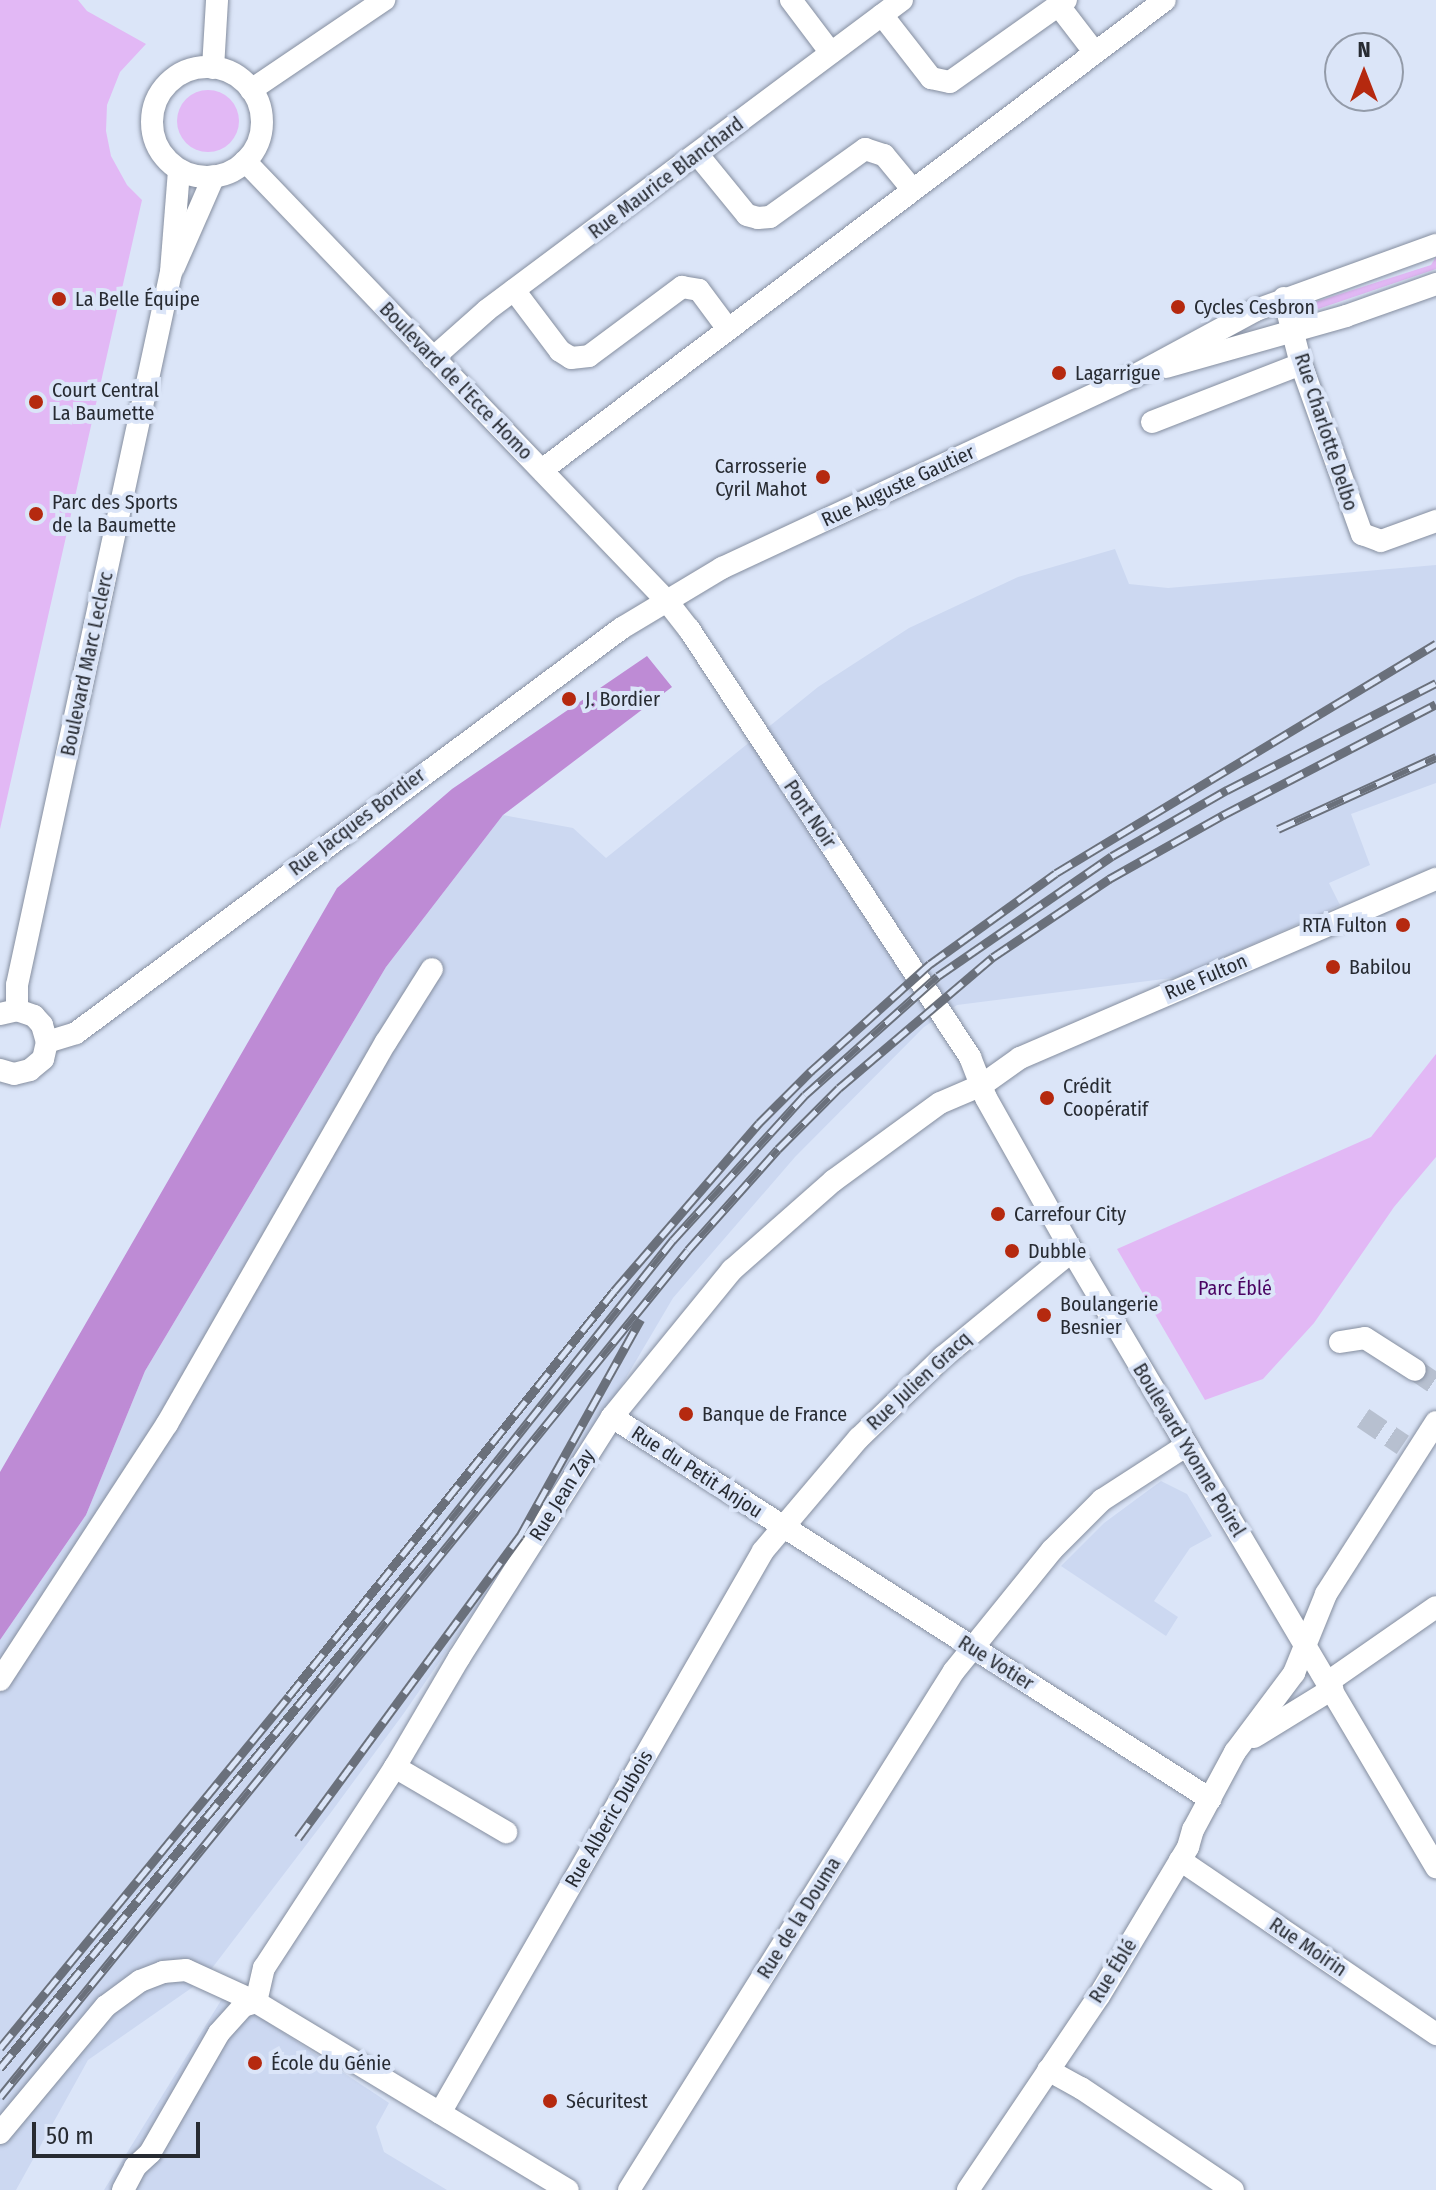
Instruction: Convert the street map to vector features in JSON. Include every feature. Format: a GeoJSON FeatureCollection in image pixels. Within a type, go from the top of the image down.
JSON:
{"type":"FeatureCollection","features":[{"type":"Feature","properties":{"kind":"street"},"geometry":{"type":"LineString","coordinates":[[213,68],[217,0]]}},
{"type":"Feature","properties":{"kind":"street"},"geometry":{"type":"LineString","coordinates":[[251,90],[384,0]]}},
{"type":"Feature","properties":{"kind":"street"},"geometry":{"type":"LineString","coordinates":[[791,0],[831,53]]}},
{"type":"Feature","properties":{"kind":"street","name":"Rue Maurice Blanchard"},"geometry":{"type":"LineString","coordinates":[[433,358],[467,325],[902,0]]}},
{"type":"Feature","properties":{"kind":"street"},"geometry":{"type":"LineString","coordinates":[[542,470],[1165,0]]}},
{"type":"Feature","properties":{"kind":"street"},"geometry":{"type":"LineString","coordinates":[[882,15],[931,78],[950,82],[1062,3],[1095,53]]}},
{"type":"Feature","properties":{"kind":"street"},"geometry":{"type":"LineString","coordinates":[[213,68],[239,78],[251,90],[259,106],[261,124],[256,147],[245,161],[231,171],[214,176],[196,176],[179,170],[166,159],[154,139],[154,106],[162,90],[176,76],[194,69],[213,68]]}},
{"type":"Feature","properties":{"kind":"street"},"geometry":{"type":"LineString","coordinates":[[698,155],[747,215],[758,218],[770,217],[865,149],[884,155],[913,190]]}},
{"type":"Feature","properties":{"kind":"street","name":"Boulevard de l'Ecce Homo"},"geometry":{"type":"LineString","coordinates":[[245,161],[666,600]]}},
{"type":"Feature","properties":{"kind":"street","name":"Boulevard Marc Leclerc"},"geometry":{"type":"LineString","coordinates":[[9,1012],[171,272],[172,235],[180,198],[179,170]]}},
{"type":"Feature","properties":{"kind":"street","name":"Boulevard Marc Leclerc"},"geometry":{"type":"LineString","coordinates":[[171,272],[214,176]]}},
{"type":"Feature","properties":{"kind":"street","name":"Rue Auguste Gautier"},"geometry":{"type":"LineString","coordinates":[[666,600],[722,568],[1132,377],[1284,298],[1436,245]]}},
{"type":"Feature","properties":{"kind":"street","name":"Rue Auguste Gautier"},"geometry":{"type":"LineString","coordinates":[[1132,377],[1346,316],[1436,284]]}},
{"type":"Feature","properties":{"kind":"street"},"geometry":{"type":"LineString","coordinates":[[514,290],[560,351],[571,358],[589,356],[682,287],[699,290],[728,329]]}},
{"type":"Feature","properties":{"kind":"street","name":"Rue Charlotte Delbo"},"geometry":{"type":"LineString","coordinates":[[1284,298],[1294,329],[1310,406],[1344,506],[1362,534],[1381,541],[1436,521]]}},
{"type":"Feature","properties":{"kind":"street"},"geometry":{"type":"LineString","coordinates":[[1152,422],[1301,364]]}},
{"type":"Feature","properties":{"kind":"street","name":"Pont Noir"},"geometry":{"type":"LineString","coordinates":[[666,600],[689,629],[952,1028]]}},
{"type":"Feature","properties":{"kind":"street","name":"Rue Jacques Bordier"},"geometry":{"type":"LineString","coordinates":[[47,1042],[76,1033],[403,788],[622,628],[666,600]]}},
{"type":"Feature","properties":{"kind":"street","name":"Rue Fulton"},"geometry":{"type":"LineString","coordinates":[[982,1085],[1020,1058],[1436,879]]}},
{"type":"Feature","properties":{"kind":"street"},"geometry":{"type":"LineString","coordinates":[[0,1680],[167,1424],[378,1055],[432,969]]}},
{"type":"Feature","properties":{"kind":"street"},"geometry":{"type":"LineString","coordinates":[[0,1070],[14,1074],[30,1070],[43,1059],[47,1042],[39,1020],[9,1012]]}},
{"type":"Feature","properties":{"kind":"street","name":"Boulevard Yvonne Poirel"},"geometry":{"type":"LineString","coordinates":[[952,1028],[1072,1251],[1436,1867]]}},
{"type":"Feature","properties":{"kind":"street","name":"Rue Jean Zay"},"geometry":{"type":"LineString","coordinates":[[256,2002],[264,1968],[395,1767],[459,1658],[612,1417],[732,1270],[789,1216],[940,1103],[982,1085]]}},
{"type":"Feature","properties":{"kind":"street","name":"Rue Julien Gracq"},"geometry":{"type":"LineString","coordinates":[[781,1527],[859,1438],[943,1357],[1072,1251]]}},
{"type":"Feature","properties":{"kind":"street"},"geometry":{"type":"LineString","coordinates":[[1340,1342],[1365,1338],[1415,1370]]}},
{"type":"Feature","properties":{"kind":"street","name":"Rue du Petit Anjou"},"geometry":{"type":"LineString","coordinates":[[612,1417],[781,1527]]}},
{"type":"Feature","properties":{"kind":"street","name":"Rue Éblé"},"geometry":{"type":"LineString","coordinates":[[968,2190],[1099,1996],[1180,1860],[1242,1743],[1294,1673],[1326,1594],[1409,1449],[1436,1422]]}},
{"type":"Feature","properties":{"kind":"street","name":"Rue de la Douma"},"geometry":{"type":"LineString","coordinates":[[629,2190],[954,1671],[1052,1550],[1102,1500],[1187,1445]]}},
{"type":"Feature","properties":{"kind":"street","name":"Rue Votier"},"geometry":{"type":"LineString","coordinates":[[781,1527],[1210,1799]]}},
{"type":"Feature","properties":{"kind":"street","name":"Rue Alberic Dubois"},"geometry":{"type":"LineString","coordinates":[[440,2113],[763,1551],[781,1527]]}},
{"type":"Feature","properties":{"kind":"street","name":"Rue Éblé"},"geometry":{"type":"LineString","coordinates":[[1242,1743],[1330,1686],[1436,1607]]}},
{"type":"Feature","properties":{"kind":"street"},"geometry":{"type":"LineString","coordinates":[[395,1767],[506,1832]]}},
{"type":"Feature","properties":{"kind":"street","name":"Rue Moirin"},"geometry":{"type":"LineString","coordinates":[[1180,1860],[1436,2034]]}},
{"type":"Feature","properties":{"kind":"street"},"geometry":{"type":"LineString","coordinates":[[0,2133],[106,2006],[140,1981],[163,1972],[186,1970],[256,2002],[568,2190]]}},
{"type":"Feature","properties":{"kind":"street"},"geometry":{"type":"LineString","coordinates":[[123,2190],[135,2167],[150,2153],[219,2033],[243,2006],[256,2002]]}},
{"type":"Feature","properties":{"kind":"street"},"geometry":{"type":"LineString","coordinates":[[1048,2070],[1081,2088],[1233,2190]]}},
{"type":"Feature","properties":{"kind":"shaded area"},"geometry":{"type":"Polygon","coordinates":[[[1115,549],[1129,584],[1168,588],[1436,565],[1436,783],[1351,814],[1370,865],[1329,883],[1340,905],[1180,977],[957,1005],[924,1027],[795,1157],[673,1298],[571,1471],[404,1713],[203,1980],[88,2060],[16,2190],[0,2190],[0,1640],[86,1515],[145,1371],[386,967],[503,815],[573,828],[606,858],[818,687],[909,628],[1018,577],[1115,549]]]}},
{"type":"Feature","properties":{"kind":"shaded area"},"geometry":{"type":"Polygon","coordinates":[[[647,656],[672,687],[503,815],[386,967],[145,1371],[86,1515],[0,1640],[0,1472],[337,888],[452,789],[647,656]]]}},
{"type":"Feature","properties":{"kind":"shaded area"},"geometry":{"type":"Polygon","coordinates":[[[1161,1481],[1187,1494],[1212,1536],[1190,1548],[1154,1601],[1178,1617],[1166,1636],[1061,1566],[1104,1523],[1161,1481]]]}},
{"type":"Feature","properties":{"kind":"shaded area","name":"École du Génie"},"geometry":{"type":"Polygon","coordinates":[[[225,1994],[389,2103],[376,2127],[384,2152],[447,2190],[104,2190],[225,1994]]]}},
{"type":"Feature","properties":{"kind":"green space","name":"Parc des Sports de la Baumette"},"geometry":{"type":"Polygon","coordinates":[[[0,0],[78,0],[87,11],[146,44],[120,72],[107,105],[106,131],[111,156],[127,185],[142,200],[0,829],[0,0]]]}},
{"type":"Feature","properties":{"kind":"green space"},"geometry":{"type":"Polygon","coordinates":[[[208,90],[220,92],[230,99],[237,109],[237,133],[230,143],[220,150],[208,152],[196,150],[186,143],[179,133],[177,121],[179,109],[186,99],[196,92],[208,90]]]}},
{"type":"Feature","properties":{"kind":"green space"},"geometry":{"type":"Polygon","coordinates":[[[1436,257],[1436,269],[1318,309],[1315,302],[1431,265],[1436,257]]]}},
{"type":"Feature","properties":{"kind":"green space","name":"Parc Éblé"},"geometry":{"type":"Polygon","coordinates":[[[1436,1054],[1436,1157],[1394,1207],[1314,1323],[1263,1379],[1205,1400],[1117,1249],[1371,1137],[1436,1054]]]}},
{"type":"Feature","properties":{"kind":"tunnel"},"geometry":{"type":"LineString","coordinates":[[1415,1370],[1436,1384]]}},
{"type":"Feature","properties":{"kind":"tunnel"},"geometry":{"type":"LineString","coordinates":[[1363,1418],[1403,1445]]}},
{"type":"Feature","properties":{"kind":"railway"},"geometry":{"type":"LineString","coordinates":[[0,2048],[289,1696],[614,1291],[759,1123],[811,1071],[930,964],[1056,873],[1436,644]]}},
{"type":"Feature","properties":{"kind":"railway"},"geometry":{"type":"LineString","coordinates":[[0,2068],[439,1534],[673,1240],[805,1095],[938,976],[1112,856],[1227,790],[1436,683]]}},
{"type":"Feature","properties":{"kind":"railway"},"geometry":{"type":"LineString","coordinates":[[0,2097],[688,1250],[778,1149],[839,1088],[993,957],[1109,879],[1223,815],[1436,704]]}},
{"type":"Feature","properties":{"kind":"railway"},"geometry":{"type":"LineString","coordinates":[[1278,829],[1436,757]]}},
{"type":"Feature","properties":{"kind":"railway"},"geometry":{"type":"LineString","coordinates":[[298,1838],[520,1536],[641,1319]]}},
{"type":"Feature","properties":{"kind":"place","name":"La Belle Équipe"},"geometry":{"type":"Point","coordinates":[59,299]}},
{"type":"Feature","properties":{"kind":"place","name":"Cycles Cesbron"},"geometry":{"type":"Point","coordinates":[1178,307]}},
{"type":"Feature","properties":{"kind":"place","name":"Lagarrigue"},"geometry":{"type":"Point","coordinates":[1059,373]}},
{"type":"Feature","properties":{"kind":"place","name":"Court Central La Baumette"},"geometry":{"type":"Point","coordinates":[36,402]}},
{"type":"Feature","properties":{"kind":"place","name":"Carrosserie Cyril Mahot"},"geometry":{"type":"Point","coordinates":[823,477]}},
{"type":"Feature","properties":{"kind":"place","name":"Parc des Sports de la Baumette"},"geometry":{"type":"Point","coordinates":[36,514]}},
{"type":"Feature","properties":{"kind":"place","name":"J. Bordier"},"geometry":{"type":"Point","coordinates":[569,699]}},
{"type":"Feature","properties":{"kind":"place","name":"RTA Fulton"},"geometry":{"type":"Point","coordinates":[1403,925]}},
{"type":"Feature","properties":{"kind":"place","name":"Babilou"},"geometry":{"type":"Point","coordinates":[1333,967]}},
{"type":"Feature","properties":{"kind":"place","name":"Crédit Coopératif"},"geometry":{"type":"Point","coordinates":[1047,1098]}},
{"type":"Feature","properties":{"kind":"place","name":"Carrefour City"},"geometry":{"type":"Point","coordinates":[998,1214]}},
{"type":"Feature","properties":{"kind":"place","name":"Dubble"},"geometry":{"type":"Point","coordinates":[1012,1251]}},
{"type":"Feature","properties":{"kind":"place","name":"Boulangerie Besnier"},"geometry":{"type":"Point","coordinates":[1044,1315]}},
{"type":"Feature","properties":{"kind":"place","name":"Banque de France"},"geometry":{"type":"Point","coordinates":[686,1414]}},
{"type":"Feature","properties":{"kind":"place","name":"École du Génie"},"geometry":{"type":"Point","coordinates":[255,2063]}},
{"type":"Feature","properties":{"kind":"place","name":"Sécuritest"},"geometry":{"type":"Point","coordinates":[550,2101]}}]}
